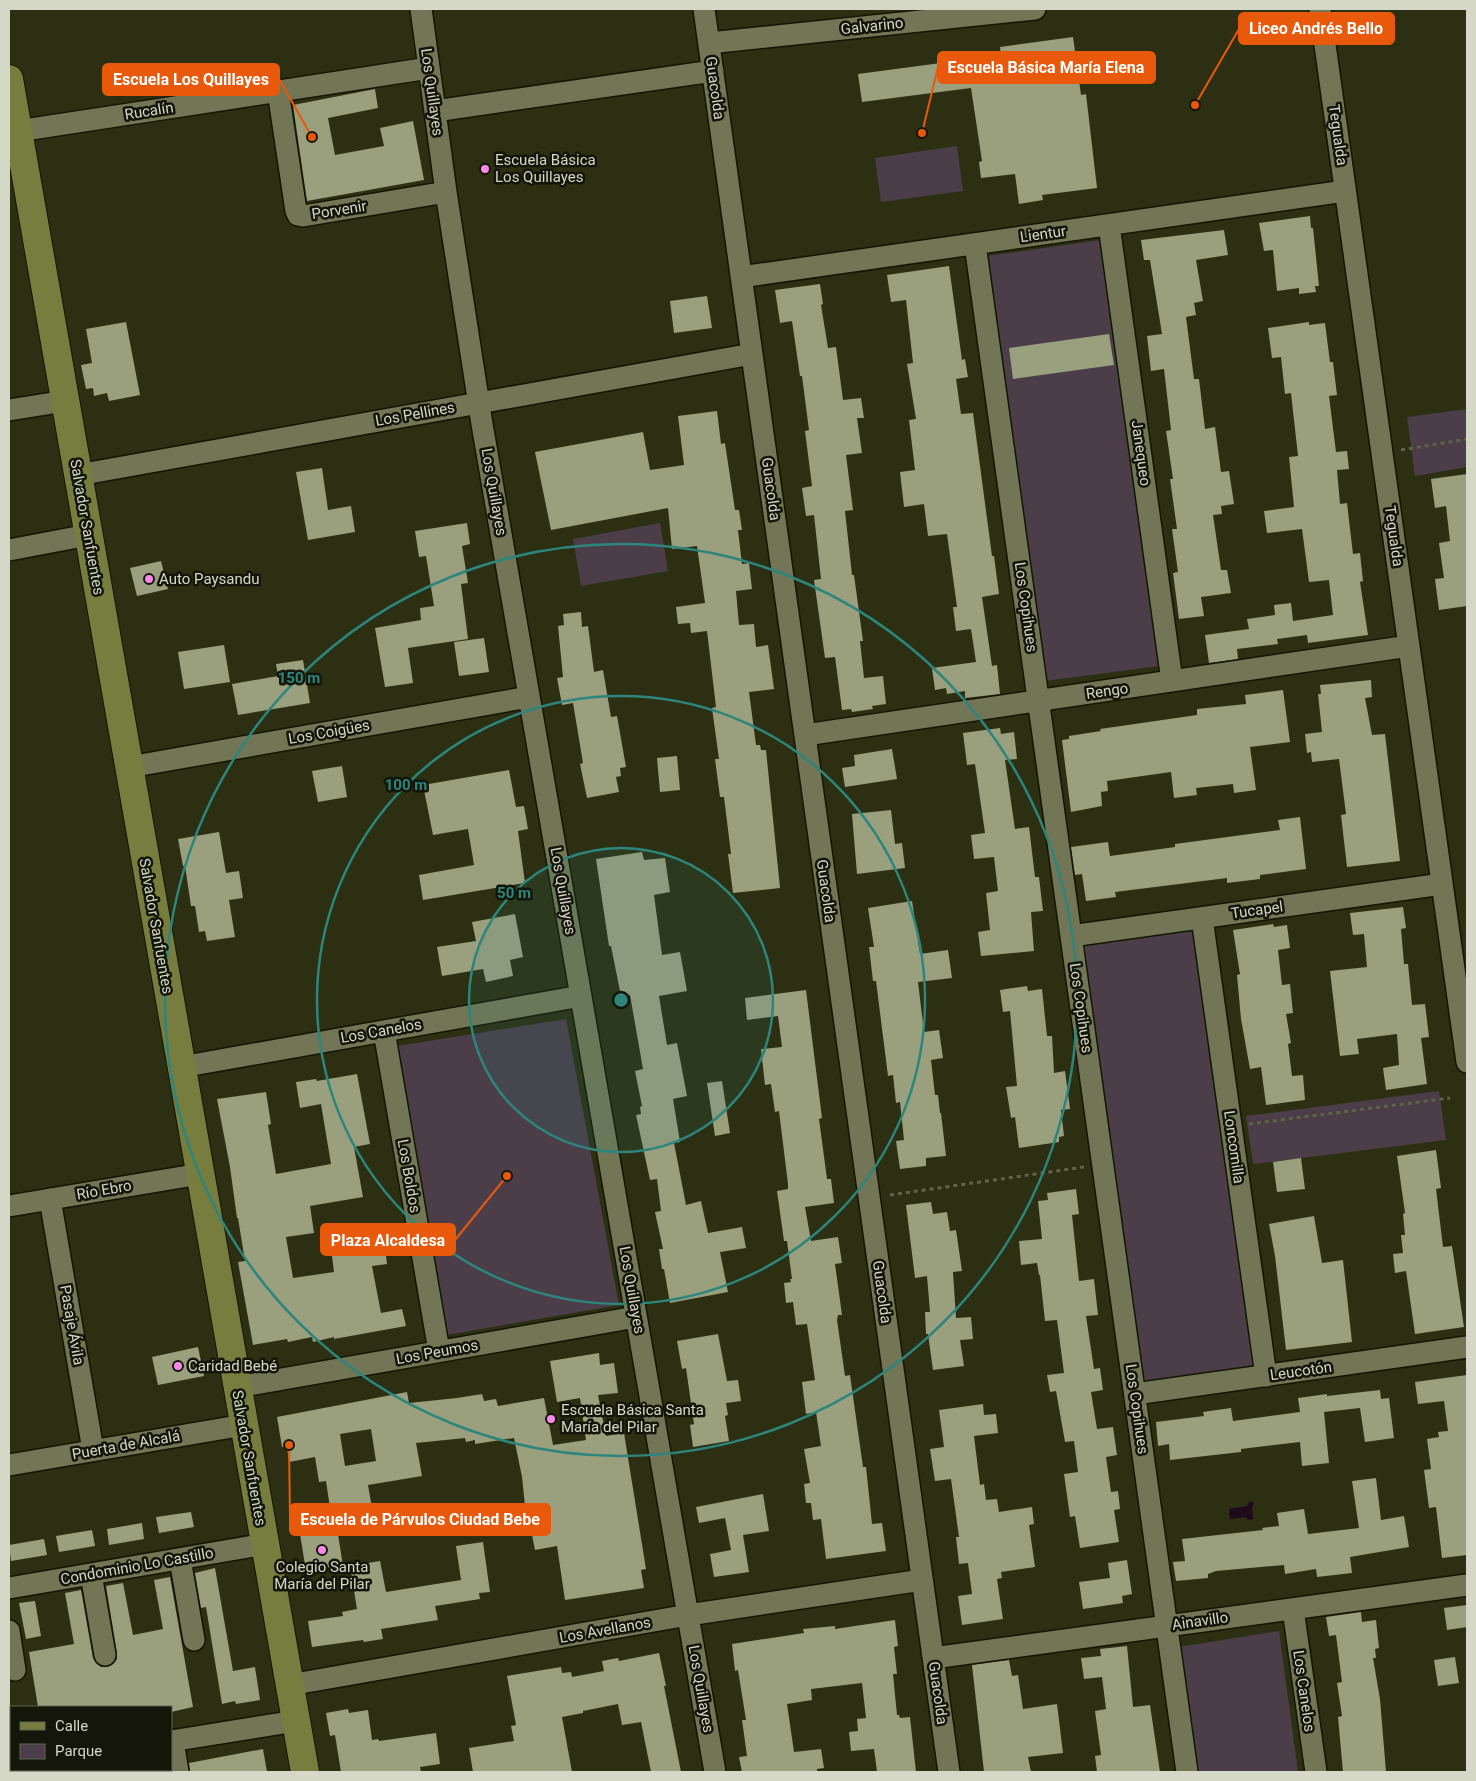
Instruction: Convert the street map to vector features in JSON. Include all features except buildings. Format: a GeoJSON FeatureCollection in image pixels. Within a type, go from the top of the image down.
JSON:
{"type":"FeatureCollection","features":[{"type":"Feature","properties":{"kind":"street","name":"Los Quillayes"},"geometry":{"type":"LineString","coordinates":[[420,9],[478,403],[715,1772]]}},
{"type":"Feature","properties":{"kind":"street","name":"Guacolda"},"geometry":{"type":"LineString","coordinates":[[704,9],[949,1772]]}},
{"type":"Feature","properties":{"kind":"street","name":"Galvarino"},"geometry":{"type":"LineString","coordinates":[[709,43],[848,19],[1035,9]]}},
{"type":"Feature","properties":{"kind":"street","name":"Tegualda"},"geometry":{"type":"LineString","coordinates":[[1320,9],[1467,1062]]}},
{"type":"Feature","properties":{"kind":"street","name":"Rucalín"},"geometry":{"type":"LineString","coordinates":[[18,131],[429,68]]}},
{"type":"Feature","properties":{"kind":"street"},"geometry":{"type":"LineString","coordinates":[[435,111],[713,70]]}},
{"type":"Feature","properties":{"kind":"street","name":"Salvador Sanfuentes"},"geometry":{"type":"LineString","coordinates":[[9,80],[18,131],[18,192],[65,401],[305,1772]]}},
{"type":"Feature","properties":{"kind":"street","name":"Porvenir"},"geometry":{"type":"LineString","coordinates":[[278,91],[298,215],[303,216],[446,192]]}},
{"type":"Feature","properties":{"kind":"street","name":"Lientur"},"geometry":{"type":"LineString","coordinates":[[741,276],[1346,192]]}},
{"type":"Feature","properties":{"kind":"street","name":"Janequeo"},"geometry":{"type":"LineString","coordinates":[[1109,225],[1172,681]]}},
{"type":"Feature","properties":{"kind":"street","name":"Los Copihues"},"geometry":{"type":"LineString","coordinates":[[975,244],[1187,1772]]}},
{"type":"Feature","properties":{"kind":"street","name":"Los Pellines"},"geometry":{"type":"LineString","coordinates":[[78,474],[752,354]]}},
{"type":"Feature","properties":{"kind":"street"},"geometry":{"type":"LineString","coordinates":[[9,410],[65,401]]}},
{"type":"Feature","properties":{"kind":"street"},"geometry":{"type":"LineString","coordinates":[[9,550],[88,535]]}},
{"type":"Feature","properties":{"kind":"street","name":"Rengo"},"geometry":{"type":"LineString","coordinates":[[805,736],[1409,646]]}},
{"type":"Feature","properties":{"kind":"street","name":"Los Coigües"},"geometry":{"type":"LineString","coordinates":[[129,767],[529,697]]}},
{"type":"Feature","properties":{"kind":"street","name":"Tucapel"},"geometry":{"type":"LineString","coordinates":[[1071,936],[1442,884]]}},
{"type":"Feature","properties":{"kind":"street","name":"Loncomilla"},"geometry":{"type":"LineString","coordinates":[[1202,918],[1266,1376]]}},
{"type":"Feature","properties":{"kind":"street","name":"Los Canelos"},"geometry":{"type":"LineString","coordinates":[[181,1066],[581,996]]}},
{"type":"Feature","properties":{"kind":"street","name":"Los Boldos"},"geometry":{"type":"LineString","coordinates":[[384,1031],[439,1352]]}},
{"type":"Feature","properties":{"kind":"street","name":"Río Ebro"},"geometry":{"type":"LineString","coordinates":[[9,1206],[200,1174]]}},
{"type":"Feature","properties":{"kind":"street","name":"Pasaje Ávila"},"geometry":{"type":"LineString","coordinates":[[50,1199],[93,1450]]}},
{"type":"Feature","properties":{"kind":"street","name":"Los Peumos"},"geometry":{"type":"LineString","coordinates":[[237,1387],[636,1317]]}},
{"type":"Feature","properties":{"kind":"street","name":"Leucotón"},"geometry":{"type":"LineString","coordinates":[[1135,1394],[1467,1348]]}},
{"type":"Feature","properties":{"kind":"street","name":"Puerta de Alcalá"},"geometry":{"type":"LineString","coordinates":[[9,1465],[244,1424]]}},
{"type":"Feature","properties":{"kind":"street","name":"Condominio Lo Castillo"},"geometry":{"type":"LineString","coordinates":[[9,1588],[264,1544]]}},
{"type":"Feature","properties":{"kind":"street"},"geometry":{"type":"LineString","coordinates":[[180,1558],[194,1640]]}},
{"type":"Feature","properties":{"kind":"street"},"geometry":{"type":"LineString","coordinates":[[90,1574],[105,1655]]}},
{"type":"Feature","properties":{"kind":"street","name":"Los Avellanos"},"geometry":{"type":"LineString","coordinates":[[289,1685],[688,1615],[922,1580]]}},
{"type":"Feature","properties":{"kind":"street","name":"Ainavillo"},"geometry":{"type":"LineString","coordinates":[[933,1658],[1467,1585]]}},
{"type":"Feature","properties":{"kind":"street","name":"Los Canelos"},"geometry":{"type":"LineString","coordinates":[[1293,1609],[1316,1772]]}},
{"type":"Feature","properties":{"kind":"street"},"geometry":{"type":"LineString","coordinates":[[9,1631],[15,1670]]}},
{"type":"Feature","properties":{"kind":"street"},"geometry":{"type":"LineString","coordinates":[[178,1772],[172,1741],[296,1721]]}},
{"type":"Feature","properties":{"kind":"path"},"geometry":{"type":"LineString","coordinates":[[1382,453],[1467,440]]}},
{"type":"Feature","properties":{"kind":"path"},"geometry":{"type":"LineString","coordinates":[[1231,1126],[1450,1098]]}},
{"type":"Feature","properties":{"kind":"path"},"geometry":{"type":"LineString","coordinates":[[886,1196],[1103,1165]]}},
{"type":"Feature","properties":{"kind":"green space"},"geometry":{"type":"Polygon","coordinates":[[[957,146],[963,191],[881,202],[875,158],[957,146]]]}},
{"type":"Feature","properties":{"kind":"green space"},"geometry":{"type":"Polygon","coordinates":[[[1101,240],[1159,666],[1045,681],[987,256],[1101,240]]]}},
{"type":"Feature","properties":{"kind":"green space"},"geometry":{"type":"Polygon","coordinates":[[[1467,409],[1467,467],[1415,476],[1407,417],[1467,409]]]}},
{"type":"Feature","properties":{"kind":"green space"},"geometry":{"type":"Polygon","coordinates":[[[660,523],[668,571],[581,586],[573,539],[660,523]]]}},
{"type":"Feature","properties":{"kind":"green space"},"geometry":{"type":"Polygon","coordinates":[[[1193,923],[1257,1367],[1143,1382],[1079,939],[1193,923]]]}},
{"type":"Feature","properties":{"kind":"green space"},"geometry":{"type":"Polygon","coordinates":[[[566,1019],[619,1305],[447,1335],[397,1046],[566,1019]]]}},
{"type":"Feature","properties":{"kind":"green space"},"geometry":{"type":"Polygon","coordinates":[[[1439,1091],[1446,1140],[1253,1164],[1246,1116],[1439,1091]]]}},
{"type":"Feature","properties":{"kind":"green space"},"geometry":{"type":"Polygon","coordinates":[[[1279,1631],[1298,1772],[1196,1772],[1179,1647],[1279,1631]]]}},
{"type":"Feature","properties":{"kind":"shaded area"},"geometry":{"type":"Polygon","coordinates":[[[1250,1501],[1254,1503],[1252,1508],[1253,1519],[1247,1520],[1247,1517],[1230,1519],[1229,1509],[1247,1506],[1250,1501]]]}},
{"type":"Feature","properties":{"kind":"place","name":"Liceo Andrés Bello"},"geometry":{"type":"Point","coordinates":[1195,105]}},
{"type":"Feature","properties":{"kind":"place","name":"Escuela Básica María Elena"},"geometry":{"type":"Point","coordinates":[922,133]}},
{"type":"Feature","properties":{"kind":"place","name":"Escuela Los Quillayes"},"geometry":{"type":"Point","coordinates":[312,137]}},
{"type":"Feature","properties":{"kind":"place","name":"Escuela Básica Los Quillayes"},"geometry":{"type":"Point","coordinates":[485,169]}},
{"type":"Feature","properties":{"kind":"place","name":"Auto Paysandu"},"geometry":{"type":"Point","coordinates":[149,579]}},
{"type":"Feature","properties":{"kind":"place","name":"Plaza Alcaldesa"},"geometry":{"type":"Point","coordinates":[507,1176]}},
{"type":"Feature","properties":{"kind":"place","name":"Caridad Bebé"},"geometry":{"type":"Point","coordinates":[178,1366]}},
{"type":"Feature","properties":{"kind":"place","name":"Escuela Básica Santa María del Pilar"},"geometry":{"type":"Point","coordinates":[551,1419]}},
{"type":"Feature","properties":{"kind":"place","name":"Escuela de Párvulos Ciudad Bebe"},"geometry":{"type":"Point","coordinates":[289,1445]}},
{"type":"Feature","properties":{"kind":"place","name":"Colegio Santa María del Pilar"},"geometry":{"type":"Point","coordinates":[322,1550]}}]}
